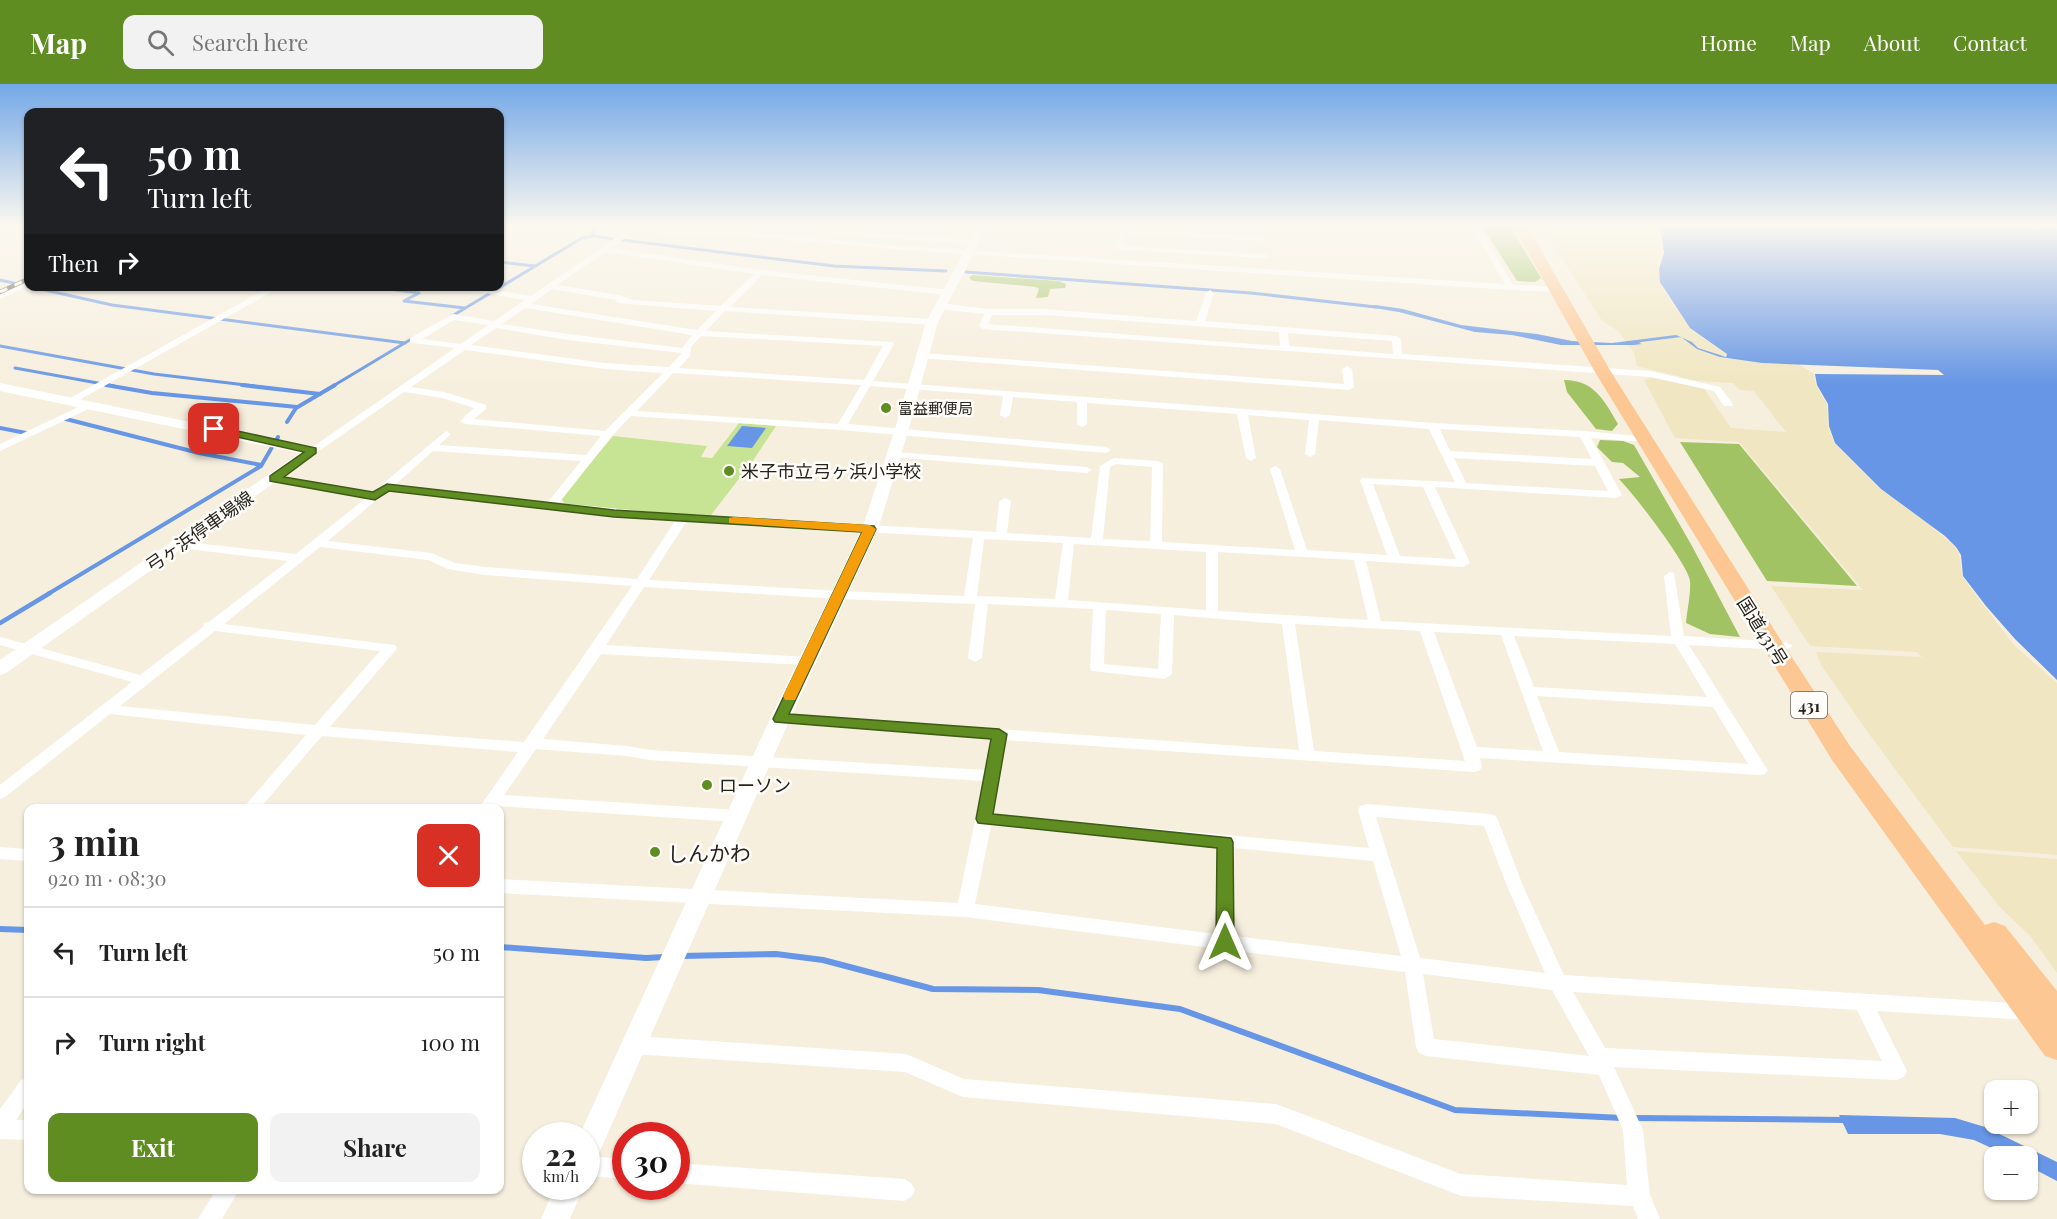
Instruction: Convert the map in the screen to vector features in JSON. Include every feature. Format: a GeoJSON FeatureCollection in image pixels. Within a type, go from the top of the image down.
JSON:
{"type":"FeatureCollection","features":[{"type":"Feature","properties":{"kind":"highway","name":"国道431号"},"geometry":{"type":"LineString","coordinates":[[1551,279],[1600,354],[1848,763],[2057,1045]]}},
{"type":"Feature","properties":{"kind":"highway","name":"国道431号"},"geometry":{"type":"LineString","coordinates":[[1558,279],[1645,439],[1778,645],[1906,819],[2057,1016]]}},
{"type":"Feature","properties":{"kind":"street"},"geometry":{"type":"LineString","coordinates":[[0,387],[312,451],[563,279]]}},
{"type":"Feature","properties":{"kind":"street"},"geometry":{"type":"LineString","coordinates":[[552,505],[608,434],[687,354],[686,346],[753,279]]}},
{"type":"Feature","properties":{"kind":"street"},"geometry":{"type":"LineString","coordinates":[[825,279],[947,292]]}},
{"type":"Feature","properties":{"kind":"street"},"geometry":{"type":"LineString","coordinates":[[599,1122],[806,661],[870,529],[895,455],[932,321],[954,279]]}},
{"type":"Feature","properties":{"kind":"street"},"geometry":{"type":"LineString","coordinates":[[1392,279],[1558,290]]}},
{"type":"Feature","properties":{"kind":"street"},"geometry":{"type":"LineString","coordinates":[[1506,279],[1511,288]]}},
{"type":"Feature","properties":{"kind":"street"},"geometry":{"type":"LineString","coordinates":[[0,296],[24,285]]}},
{"type":"Feature","properties":{"kind":"street"},"geometry":{"type":"LineString","coordinates":[[552,287],[619,298],[621,301],[722,310],[932,321]]}},
{"type":"Feature","properties":{"kind":"street"},"geometry":{"type":"LineString","coordinates":[[70,401],[269,291]]}},
{"type":"Feature","properties":{"kind":"street"},"geometry":{"type":"LineString","coordinates":[[482,291],[532,299]]}},
{"type":"Feature","properties":{"kind":"street"},"geometry":{"type":"LineString","coordinates":[[1200,323],[1210,293]]}},
{"type":"Feature","properties":{"kind":"street"},"geometry":{"type":"LineString","coordinates":[[523,306],[699,333],[889,344],[842,428]]}},
{"type":"Feature","properties":{"kind":"street"},"geometry":{"type":"LineString","coordinates":[[939,306],[989,312],[1045,312],[1396,339],[1398,357]]}},
{"type":"Feature","properties":{"kind":"street"},"geometry":{"type":"LineString","coordinates":[[989,312],[983,326],[1398,357],[1600,354],[1650,374],[1717,389],[1728,404]]}},
{"type":"Feature","properties":{"kind":"street"},"geometry":{"type":"LineString","coordinates":[[686,351],[568,338],[453,317],[413,340],[563,362],[672,371],[867,383],[1432,426],[1645,439]]}},
{"type":"Feature","properties":{"kind":"street"},"geometry":{"type":"LineString","coordinates":[[1283,330],[1285,348]]}},
{"type":"Feature","properties":{"kind":"street"},"geometry":{"type":"LineString","coordinates":[[922,356],[1349,387],[1347,369]]}},
{"type":"Feature","properties":{"kind":"street"},"geometry":{"type":"LineString","coordinates":[[402,389],[444,395],[457,401],[482,407],[465,421],[608,434]]}},
{"type":"Feature","properties":{"kind":"street"},"geometry":{"type":"LineString","coordinates":[[1005,415],[1008,394]]}},
{"type":"Feature","properties":{"kind":"street"},"geometry":{"type":"LineString","coordinates":[[1082,400],[1082,424]]}},
{"type":"Feature","properties":{"kind":"street"},"geometry":{"type":"LineString","coordinates":[[0,448],[89,405]]}},
{"type":"Feature","properties":{"kind":"street"},"geometry":{"type":"LineString","coordinates":[[1242,412],[1251,458]]}},
{"type":"Feature","properties":{"kind":"street"},"geometry":{"type":"LineString","coordinates":[[627,413],[901,432],[1106,450]]}},
{"type":"Feature","properties":{"kind":"street"},"geometry":{"type":"LineString","coordinates":[[1310,454],[1314,417]]}},
{"type":"Feature","properties":{"kind":"street"},"geometry":{"type":"LineString","coordinates":[[1432,426],[1462,486]]}},
{"type":"Feature","properties":{"kind":"street"},"geometry":{"type":"LineString","coordinates":[[0,793],[387,487],[446,434]]}},
{"type":"Feature","properties":{"kind":"street"},"geometry":{"type":"LineString","coordinates":[[1395,559],[1366,480],[1616,495],[1584,434]]}},
{"type":"Feature","properties":{"kind":"street"},"geometry":{"type":"LineString","coordinates":[[432,448],[589,458]]}},
{"type":"Feature","properties":{"kind":"street","name":"弓ヶ浜停車場線"},"geometry":{"type":"LineString","coordinates":[[0,669],[312,451]]}},
{"type":"Feature","properties":{"kind":"street"},"geometry":{"type":"LineString","coordinates":[[1448,454],[1599,463]]}},
{"type":"Feature","properties":{"kind":"street"},"geometry":{"type":"LineString","coordinates":[[895,455],[1087,470]]}},
{"type":"Feature","properties":{"kind":"street"},"geometry":{"type":"LineString","coordinates":[[1097,542],[1106,465],[1114,461],[1158,465],[1156,546]]}},
{"type":"Feature","properties":{"kind":"street"},"geometry":{"type":"LineString","coordinates":[[1275,469],[1302,554]]}},
{"type":"Feature","properties":{"kind":"street"},"geometry":{"type":"LineString","coordinates":[[274,479],[375,496]]}},
{"type":"Feature","properties":{"kind":"street"},"geometry":{"type":"LineString","coordinates":[[387,487],[683,519],[1464,563],[1427,483]]}},
{"type":"Feature","properties":{"kind":"street"},"geometry":{"type":"LineString","coordinates":[[1000,536],[1005,501]]}},
{"type":"Feature","properties":{"kind":"street"},"geometry":{"type":"LineString","coordinates":[[490,804],[683,519]]}},
{"type":"Feature","properties":{"kind":"street"},"geometry":{"type":"LineString","coordinates":[[975,658],[979,535]]}},
{"type":"Feature","properties":{"kind":"street"},"geometry":{"type":"LineString","coordinates":[[1061,603],[1069,540]]}},
{"type":"Feature","properties":{"kind":"street"},"geometry":{"type":"LineString","coordinates":[[317,543],[430,557],[452,566],[484,571],[640,583],[840,595],[1061,603],[1288,620],[1678,638],[1778,645]]}},
{"type":"Feature","properties":{"kind":"street"},"geometry":{"type":"LineString","coordinates":[[180,544],[297,558]]}},
{"type":"Feature","properties":{"kind":"street"},"geometry":{"type":"LineString","coordinates":[[1212,549],[1212,614]]}},
{"type":"Feature","properties":{"kind":"street"},"geometry":{"type":"LineString","coordinates":[[1359,557],[1375,624]]}},
{"type":"Feature","properties":{"kind":"street"},"geometry":{"type":"LineString","coordinates":[[1471,752],[1760,770],[1678,638],[1670,576]]}},
{"type":"Feature","properties":{"kind":"street"},"geometry":{"type":"LineString","coordinates":[[1100,606],[1097,668],[1165,674],[1168,611]]}},
{"type":"Feature","properties":{"kind":"street"},"geometry":{"type":"LineString","coordinates":[[1288,620],[1307,756]]}},
{"type":"Feature","properties":{"kind":"street"},"geometry":{"type":"LineString","coordinates":[[209,626],[390,648],[254,804]]}},
{"type":"Feature","properties":{"kind":"street"},"geometry":{"type":"LineString","coordinates":[[780,719],[1474,767],[1471,752],[1425,626]]}},
{"type":"Feature","properties":{"kind":"street"},"geometry":{"type":"LineString","coordinates":[[1506,631],[1554,757]]}},
{"type":"Feature","properties":{"kind":"street"},"geometry":{"type":"LineString","coordinates":[[0,641],[141,680]]}},
{"type":"Feature","properties":{"kind":"street"},"geometry":{"type":"LineString","coordinates":[[597,649],[806,661]]}},
{"type":"Feature","properties":{"kind":"street"},"geometry":{"type":"LineString","coordinates":[[1529,691],[1718,702]]}},
{"type":"Feature","properties":{"kind":"street"},"geometry":{"type":"LineString","coordinates":[[106,709],[318,731],[627,751],[649,755],[993,776]]}},
{"type":"Feature","properties":{"kind":"street"},"geometry":{"type":"LineString","coordinates":[[965,910],[993,776],[999,734]]}},
{"type":"Feature","properties":{"kind":"street"},"geometry":{"type":"LineString","coordinates":[[504,805],[736,816]]}},
{"type":"Feature","properties":{"kind":"street"},"geometry":{"type":"LineString","coordinates":[[1649,1219],[1640,1196],[1633,1130],[1602,1062],[1558,983],[1515,886],[1490,820],[1366,810],[1413,965],[1426,1047],[1602,1062],[1897,1071],[1863,1002]]}},
{"type":"Feature","properties":{"kind":"street"},"geometry":{"type":"LineString","coordinates":[[984,819],[1378,855]]}},
{"type":"Feature","properties":{"kind":"street"},"geometry":{"type":"LineString","coordinates":[[1225,842],[1225,942]]}},
{"type":"Feature","properties":{"kind":"street"},"geometry":{"type":"LineString","coordinates":[[0,853],[24,855]]}},
{"type":"Feature","properties":{"kind":"street"},"geometry":{"type":"LineString","coordinates":[[504,885],[965,910],[1558,983],[2032,1012]]}},
{"type":"Feature","properties":{"kind":"street"},"geometry":{"type":"LineString","coordinates":[[633,1045],[906,1063],[963,1088],[1276,1113],[1461,1185],[1640,1196]]}},
{"type":"Feature","properties":{"kind":"street"},"geometry":{"type":"LineString","coordinates":[[24,1094],[0,1127],[24,1130]]}},
{"type":"Feature","properties":{"kind":"street"},"geometry":{"type":"LineString","coordinates":[[690,1174],[904,1190]]}},
{"type":"Feature","properties":{"kind":"street"},"geometry":{"type":"LineString","coordinates":[[209,1219],[225,1194]]}},
{"type":"Feature","properties":{"kind":"street"},"geometry":{"type":"LineString","coordinates":[[555,1219],[564,1200]]}},
{"type":"Feature","properties":{"kind":"green space"},"geometry":{"type":"Polygon","coordinates":[[[970,279],[1030,279],[1059,281],[1066,284],[1065,288],[1050,289],[1048,297],[1036,298],[1039,289],[1036,287],[970,279]]]}},
{"type":"Feature","properties":{"kind":"green space"},"geometry":{"type":"Polygon","coordinates":[[[1516,279],[1540,279],[1535,282],[1517,281],[1516,279]]]}},
{"type":"Feature","properties":{"kind":"green space"},"geometry":{"type":"Polygon","coordinates":[[[1564,380],[1583,384],[1597,393],[1618,424],[1612,431],[1596,429],[1567,392],[1564,380]]]}},
{"type":"Feature","properties":{"kind":"green space"},"geometry":{"type":"Polygon","coordinates":[[[739,423],[776,426],[752,462],[711,515],[659,513],[565,504],[561,498],[613,436],[707,446],[701,457],[712,458],[739,423]]]}},
{"type":"Feature","properties":{"kind":"green space"},"geometry":{"type":"Polygon","coordinates":[[[1600,440],[1623,441],[1634,445],[1692,546],[1740,637],[1710,634],[1686,623],[1690,586],[1687,572],[1659,529],[1619,479],[1640,477],[1623,463],[1612,462],[1597,447],[1600,440]]]}},
{"type":"Feature","properties":{"kind":"green space"},"geometry":{"type":"Polygon","coordinates":[[[1680,442],[1739,444],[1857,586],[1767,581],[1680,442]]]}},
{"type":"Feature","properties":{"kind":"sand"},"geometry":{"type":"Polygon","coordinates":[[[1575,279],[1660,279],[1664,291],[1690,328],[1727,355],[1717,357],[1769,364],[1799,364],[1814,374],[1816,385],[1827,404],[1828,426],[1834,443],[1880,489],[1931,526],[1955,547],[1959,554],[1962,576],[1969,586],[2014,645],[2057,683],[2057,855],[1953,847],[1869,734],[1821,665],[1816,652],[1922,657],[1917,652],[1810,646],[1771,586],[1863,590],[1739,442],[1675,438],[1644,380],[1654,377],[1703,387],[1731,428],[1786,432],[1754,391],[1740,390],[1733,383],[1697,381],[1637,366],[1634,353],[1618,331],[1602,321],[1575,279]]]}},
{"type":"Feature","properties":{"kind":"sand"},"geometry":{"type":"Polygon","coordinates":[[[1956,851],[2057,859],[2057,973],[2031,937],[1998,905],[1956,851]]]}},
{"type":"Feature","properties":{"kind":"water"},"geometry":{"type":"Polygon","coordinates":[[[1660,279],[2057,279],[2057,680],[2015,639],[1963,576],[1961,555],[1956,547],[1945,536],[1881,489],[1835,443],[1829,426],[1828,404],[1817,385],[1815,374],[1944,375],[1938,370],[1762,363],[1720,357],[1697,349],[1682,337],[1698,348],[1726,357],[1727,354],[1690,328],[1660,279]]]}},
{"type":"Feature","properties":{"kind":"water"},"geometry":{"type":"Polygon","coordinates":[[[1376,305],[1403,309],[1461,325],[1537,334],[1572,341],[1612,343],[1676,335],[1681,337],[1634,345],[1561,345],[1512,335],[1475,332],[1399,312],[1367,307],[1376,305]]]}},
{"type":"Feature","properties":{"kind":"water"},"geometry":{"type":"Polygon","coordinates":[[[742,426],[766,428],[752,448],[727,446],[742,426]]]}},
{"type":"Feature","properties":{"kind":"water"},"geometry":{"type":"Polygon","coordinates":[[[1839,1115],[1955,1118],[1984,1127],[1984,1134],[1999,1134],[2024,1146],[1987,1146],[1974,1140],[1940,1134],[1848,1134],[1839,1115]]]}},
{"type":"Feature","properties":{"kind":"water"},"geometry":{"type":"Polygon","coordinates":[[[2038,1153],[2057,1162],[2057,1181],[2038,1171],[2038,1153]]]}},
{"type":"Feature","properties":{"kind":"waterway"},"geometry":{"type":"LineString","coordinates":[[504,285],[514,279]]}},
{"type":"Feature","properties":{"kind":"waterway"},"geometry":{"type":"LineString","coordinates":[[1061,279],[1251,293],[1376,307]]}},
{"type":"Feature","properties":{"kind":"waterway"},"geometry":{"type":"LineString","coordinates":[[0,280],[24,285]]}},
{"type":"Feature","properties":{"kind":"waterway"},"geometry":{"type":"LineString","coordinates":[[49,291],[112,305],[405,343]]}},
{"type":"Feature","properties":{"kind":"waterway"},"geometry":{"type":"LineString","coordinates":[[404,291],[419,293],[404,301],[465,308]]}},
{"type":"Feature","properties":{"kind":"waterway"},"geometry":{"type":"LineString","coordinates":[[452,316],[494,291]]}},
{"type":"Feature","properties":{"kind":"waterway"},"geometry":{"type":"LineString","coordinates":[[405,343],[413,338]]}},
{"type":"Feature","properties":{"kind":"waterway"},"geometry":{"type":"LineString","coordinates":[[333,386],[405,343]]}},
{"type":"Feature","properties":{"kind":"waterway"},"geometry":{"type":"LineString","coordinates":[[0,346],[154,374],[254,386]]}},
{"type":"Feature","properties":{"kind":"waterway"},"geometry":{"type":"LineString","coordinates":[[15,368],[114,386]]}},
{"type":"Feature","properties":{"kind":"waterway"},"geometry":{"type":"LineString","coordinates":[[106,385],[152,393],[297,407]]}},
{"type":"Feature","properties":{"kind":"waterway"},"geometry":{"type":"LineString","coordinates":[[242,385],[320,394]]}},
{"type":"Feature","properties":{"kind":"waterway"},"geometry":{"type":"LineString","coordinates":[[320,394],[335,385]]}},
{"type":"Feature","properties":{"kind":"waterway"},"geometry":{"type":"LineString","coordinates":[[287,422],[296,408],[320,394]]}},
{"type":"Feature","properties":{"kind":"waterway"},"geometry":{"type":"LineString","coordinates":[[62,418],[199,453],[261,465]]}},
{"type":"Feature","properties":{"kind":"waterway"},"geometry":{"type":"LineString","coordinates":[[0,428],[26,433]]}},
{"type":"Feature","properties":{"kind":"waterway"},"geometry":{"type":"LineString","coordinates":[[48,594],[261,466],[278,437]]}},
{"type":"Feature","properties":{"kind":"waterway"},"geometry":{"type":"LineString","coordinates":[[0,623],[50,593]]}},
{"type":"Feature","properties":{"kind":"waterway"},"geometry":{"type":"LineString","coordinates":[[0,929],[24,930]]}},
{"type":"Feature","properties":{"kind":"waterway"},"geometry":{"type":"LineString","coordinates":[[504,947],[646,958],[664,957]]}},
{"type":"Feature","properties":{"kind":"waterway"},"geometry":{"type":"LineString","coordinates":[[682,956],[776,954],[823,960],[933,989],[1038,990],[1180,1009],[1455,1110],[1622,1118]]}},
{"type":"Feature","properties":{"kind":"waterway"},"geometry":{"type":"LineString","coordinates":[[1633,1118],[1847,1120]]}},
{"type":"Feature","properties":{"kind":"railway"},"geometry":{"type":"LineString","coordinates":[[0,292],[24,281]]}},
{"type":"Feature","properties":{"kind":"slow traffic"},"geometry":{"type":"LineString","coordinates":[[734,521],[870,529],[790,696]]}},
{"type":"Feature","properties":{"kind":"place","name":"富益郵便局"},"geometry":{"type":"Point","coordinates":[886,408]}},
{"type":"Feature","properties":{"kind":"place","name":"米子市立弓ヶ浜小学校"},"geometry":{"type":"Point","coordinates":[729,471]}},
{"type":"Feature","properties":{"kind":"place","name":"ローソン"},"geometry":{"type":"Point","coordinates":[707,785]}},
{"type":"Feature","properties":{"kind":"place","name":"しんかわ"},"geometry":{"type":"Point","coordinates":[655,852]}},
{"type":"Feature","properties":{"kind":"route"},"geometry":{"type":"LineString","coordinates":[[214,429],[312,451],[274,479],[375,496],[387,487],[683,519],[870,529],[780,719],[999,734],[984,819],[1225,842],[1225,942]]}}]}
